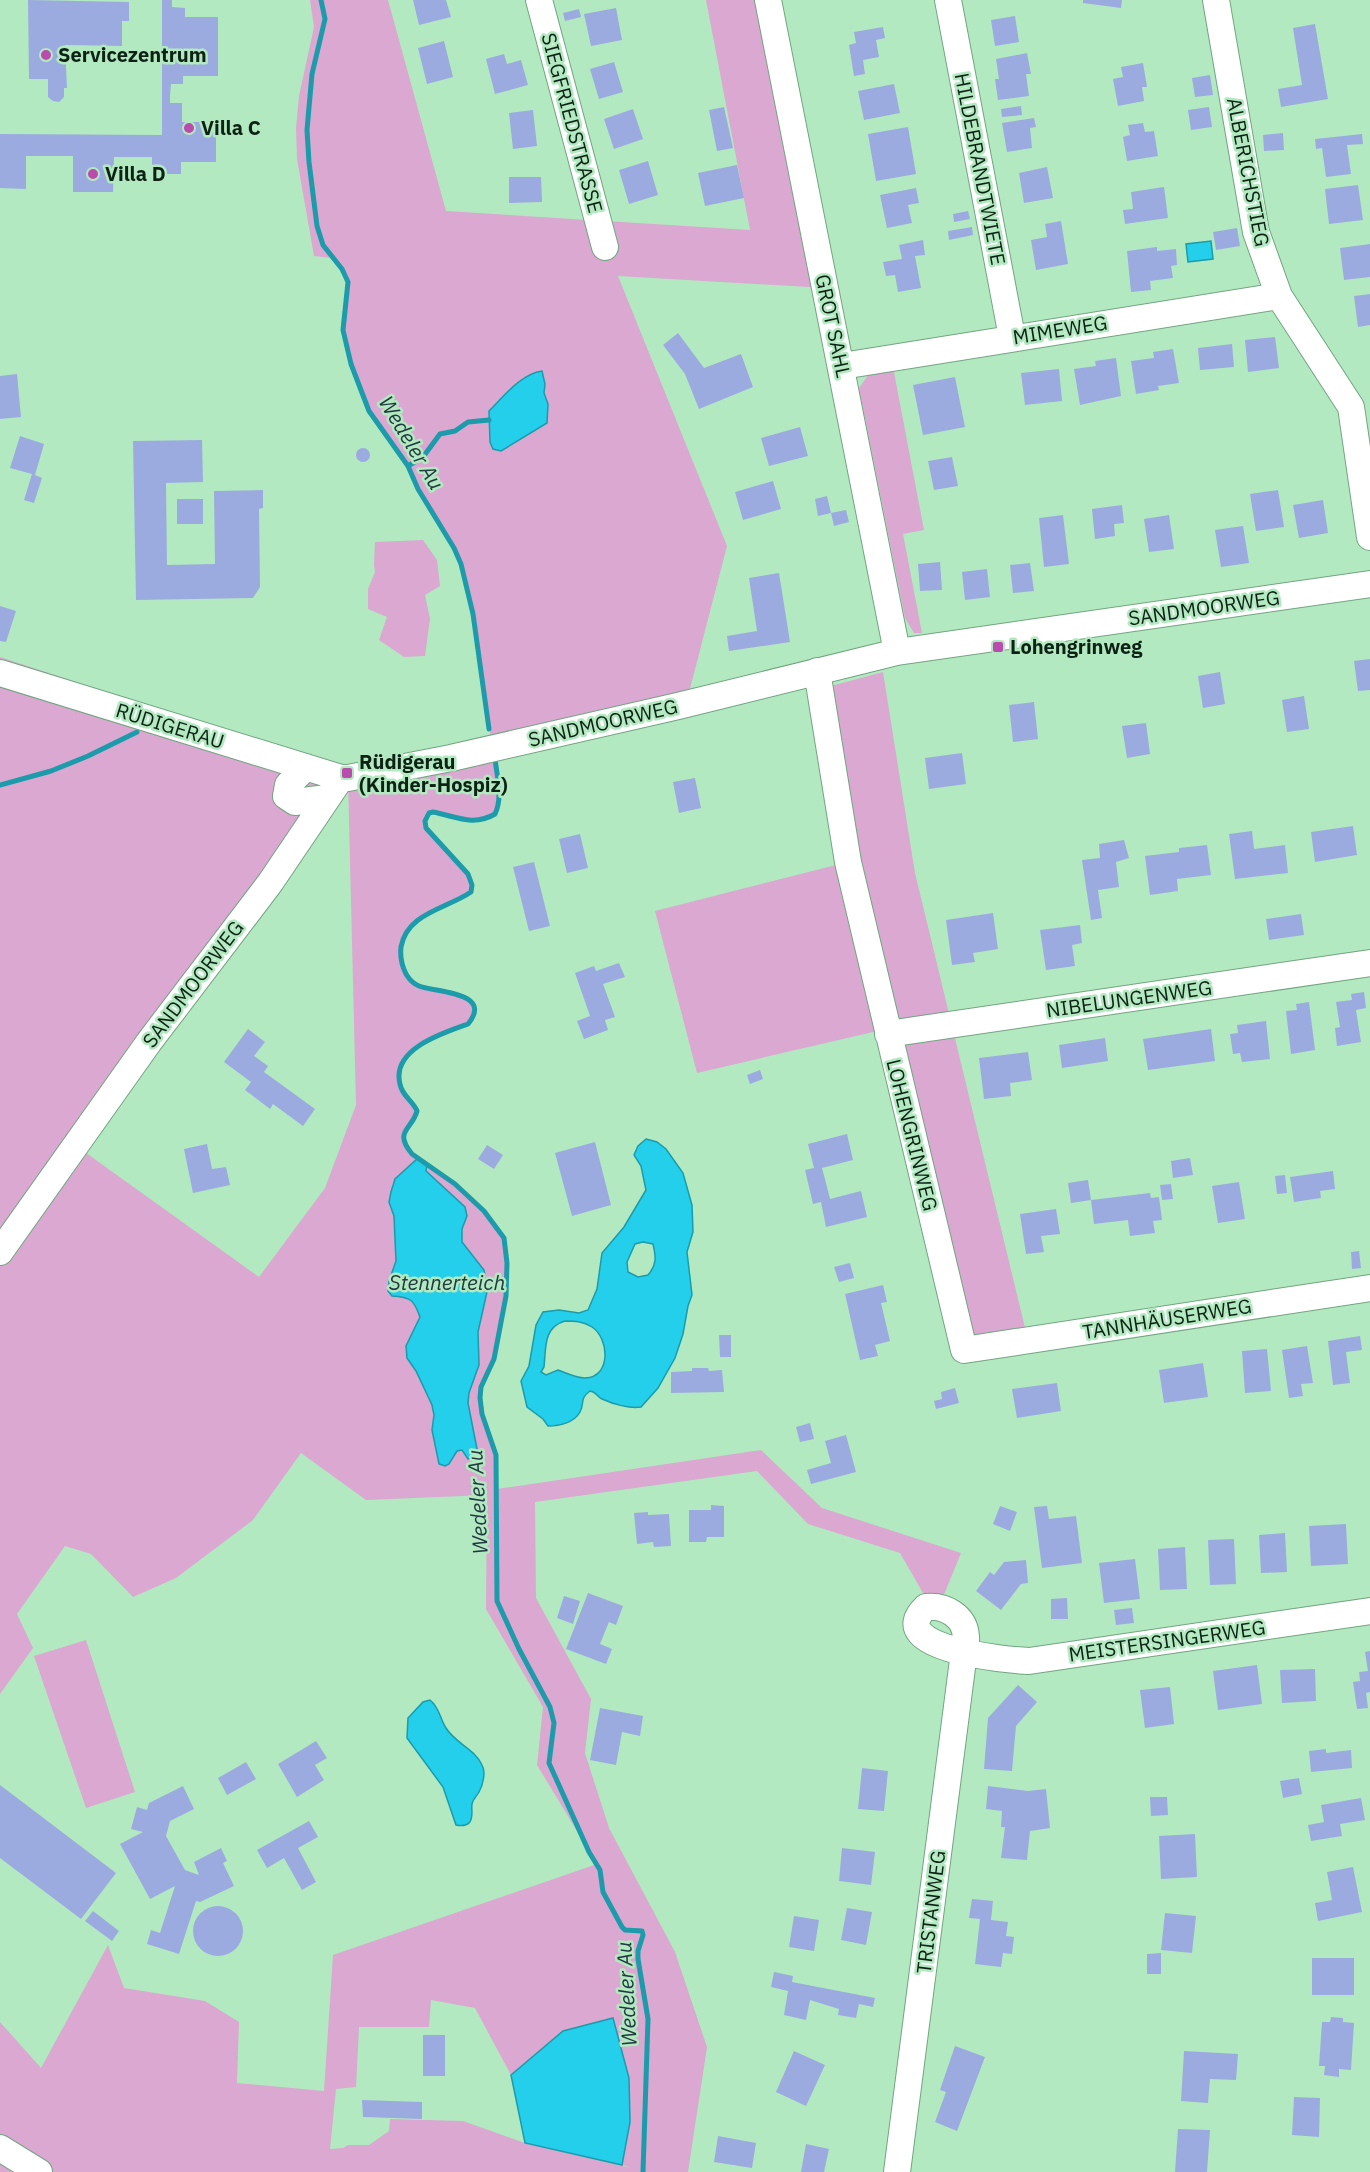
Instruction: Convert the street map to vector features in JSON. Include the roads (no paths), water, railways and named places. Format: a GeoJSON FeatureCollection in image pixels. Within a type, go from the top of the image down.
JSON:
{"type":"FeatureCollection","features":[{"type":"Feature","properties":{"kind":"street","name":"SIEGFRIEDSTRASSE"},"geometry":{"type":"LineString","coordinates":[[539,0],[605,247]]}},
{"type":"Feature","properties":{"kind":"street","name":"GROT SAHL"},"geometry":{"type":"LineString","coordinates":[[768,0],[897,652]]}},
{"type":"Feature","properties":{"kind":"street","name":"HILDEBRANDTWIETE"},"geometry":{"type":"LineString","coordinates":[[948,0],[1012,337]]}},
{"type":"Feature","properties":{"kind":"street","name":"ALBERICHSTIEG"},"geometry":{"type":"LineString","coordinates":[[1216,0],[1256,232],[1279,296],[1351,407],[1370,537]]}},
{"type":"Feature","properties":{"kind":"street","name":"MIMEWEG"},"geometry":{"type":"LineString","coordinates":[[842,366],[1279,296]]}},
{"type":"Feature","properties":{"kind":"street","name":"SANDMOORWEG"},"geometry":{"type":"LineString","coordinates":[[0,1252],[149,1042],[270,884],[334,788],[897,652],[1370,584]]}},
{"type":"Feature","properties":{"kind":"street","name":"LOHENGRINWEG"},"geometry":{"type":"LineString","coordinates":[[817,671],[848,862],[964,1350]]}},
{"type":"Feature","properties":{"kind":"street","name":"RÜDIGERAU"},"geometry":{"type":"LineString","coordinates":[[0,673],[306,767],[334,788]]}},
{"type":"Feature","properties":{"kind":"street"},"geometry":{"type":"LineString","coordinates":[[306,767],[286,788],[289,800],[295,802],[334,788]]}},
{"type":"Feature","properties":{"kind":"street","name":"NIBELUNGENWEG"},"geometry":{"type":"LineString","coordinates":[[888,1034],[1370,963]]}},
{"type":"Feature","properties":{"kind":"street","name":"TANNHÄUSERWEG"},"geometry":{"type":"LineString","coordinates":[[964,1350],[1370,1288]]}},
{"type":"Feature","properties":{"kind":"street","name":"MEISTERSINGERWEG"},"geometry":{"type":"LineString","coordinates":[[964,1652],[997,1659],[1029,1661],[1370,1611]]}},
{"type":"Feature","properties":{"kind":"street","name":"TRISTANWEG"},"geometry":{"type":"LineString","coordinates":[[898,2172],[964,1652]]}},
{"type":"Feature","properties":{"kind":"street"},"geometry":{"type":"LineString","coordinates":[[0,2148],[39,2172]]}},
{"type":"Feature","properties":{"kind":"water"},"geometry":{"type":"Polygon","coordinates":[[[1211,241],[1213,259],[1188,262],[1186,244],[1211,241]]]}},
{"type":"Feature","properties":{"kind":"water"},"geometry":{"type":"Polygon","coordinates":[[[542,371],[545,384],[544,393],[548,404],[547,423],[501,451],[493,449],[490,442],[489,411],[520,381],[542,371]]]}},
{"type":"Feature","properties":{"kind":"water"},"geometry":{"type":"Polygon","coordinates":[[[646,1139],[657,1142],[666,1149],[683,1173],[692,1205],[693,1232],[687,1252],[692,1295],[683,1334],[675,1358],[658,1388],[641,1407],[616,1404],[590,1391],[584,1396],[580,1412],[574,1419],[548,1426],[543,1419],[527,1407],[521,1381],[529,1366],[536,1325],[543,1312],[559,1310],[579,1313],[588,1310],[597,1289],[602,1253],[624,1227],[646,1190],[641,1166],[634,1155],[638,1146],[646,1139]],[[643,1242],[635,1244],[627,1262],[628,1272],[638,1277],[648,1275],[655,1261],[653,1244],[643,1242]],[[565,1321],[549,1333],[544,1367],[541,1372],[546,1375],[558,1370],[582,1378],[594,1376],[604,1364],[602,1339],[598,1332],[589,1325],[565,1321]]]}},
{"type":"Feature","properties":{"kind":"water","name":"Stennerteich"},"geometry":{"type":"Polygon","coordinates":[[[417,1159],[427,1165],[426,1171],[465,1207],[467,1216],[462,1229],[462,1242],[484,1270],[487,1292],[478,1332],[479,1365],[469,1393],[468,1403],[478,1454],[476,1458],[468,1459],[462,1450],[457,1451],[449,1464],[445,1466],[439,1464],[432,1430],[434,1415],[432,1405],[416,1371],[407,1358],[406,1346],[420,1317],[411,1300],[392,1296],[388,1291],[396,1261],[394,1216],[389,1202],[391,1192],[395,1179],[417,1159]]]}},
{"type":"Feature","properties":{"kind":"water"},"geometry":{"type":"Polygon","coordinates":[[[430,1700],[436,1706],[450,1733],[479,1759],[483,1768],[483,1782],[472,1802],[471,1819],[469,1823],[462,1826],[456,1825],[443,1787],[407,1738],[408,1718],[423,1702],[430,1700]]]}},
{"type":"Feature","properties":{"kind":"water"},"geometry":{"type":"Polygon","coordinates":[[[613,2018],[629,2078],[630,2122],[622,2165],[525,2143],[511,2075],[563,2031],[613,2018]]]}},
{"type":"Feature","properties":{"kind":"waterway","name":"Wedeler Au"},"geometry":{"type":"LineString","coordinates":[[321,0],[325,19],[312,74],[307,130],[317,226],[323,245],[342,269],[348,282],[343,330],[351,364],[369,411],[408,466],[418,489],[454,548],[461,564],[473,614],[489,729]]}},
{"type":"Feature","properties":{"kind":"waterway"},"geometry":{"type":"LineString","coordinates":[[408,466],[423,457],[440,434],[455,431],[468,422],[489,420]]}},
{"type":"Feature","properties":{"kind":"waterway","name":"RÜDIGERAU"},"geometry":{"type":"LineString","coordinates":[[0,785],[51,771],[137,732]]}},
{"type":"Feature","properties":{"kind":"waterway","name":"Wedeler Au"},"geometry":{"type":"LineString","coordinates":[[495,759],[499,794],[495,814],[487,818],[472,820],[433,812],[429,813],[425,821],[426,828],[468,874],[472,885],[471,892],[429,913],[411,926],[401,947],[402,964],[407,976],[415,984],[468,999],[474,1005],[474,1013],[468,1024],[421,1044],[403,1061],[399,1072],[401,1088],[417,1111],[404,1135],[404,1140],[412,1154],[455,1184],[484,1211],[504,1238],[507,1263],[506,1296],[494,1359],[481,1387],[480,1398],[482,1414],[496,1455],[497,1601],[550,1707],[554,1723],[549,1763],[589,1852],[600,1870],[603,1892],[622,1927],[625,1930],[642,1931],[638,1959],[648,2019],[643,2172]]}},
{"type":"Feature","properties":{"kind":"place","name":"Servicezentrum"},"geometry":{"type":"Point","coordinates":[46,55]}},
{"type":"Feature","properties":{"kind":"place","name":"Villa C"},"geometry":{"type":"Point","coordinates":[189,128]}},
{"type":"Feature","properties":{"kind":"place","name":"Villa D"},"geometry":{"type":"Point","coordinates":[93,174]}},
{"type":"Feature","properties":{"kind":"place","name":"Lohengrinweg"},"geometry":{"type":"Point","coordinates":[998,647]}},
{"type":"Feature","properties":{"kind":"place","name":"Rüdigerau (Kinder-Hospiz)"},"geometry":{"type":"Point","coordinates":[347,773]}}]}
